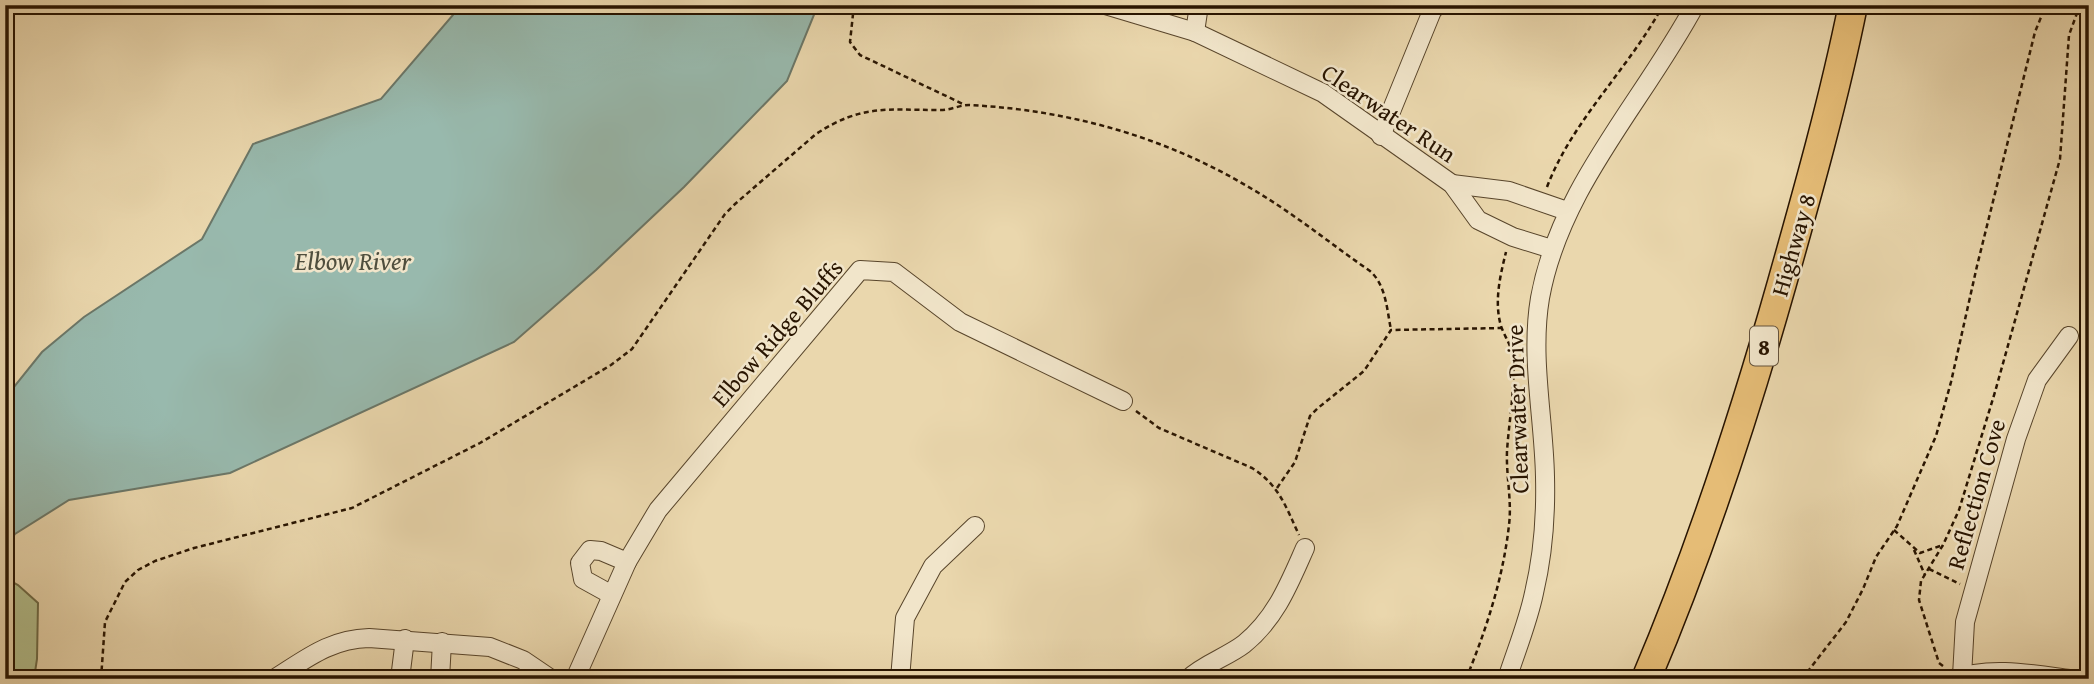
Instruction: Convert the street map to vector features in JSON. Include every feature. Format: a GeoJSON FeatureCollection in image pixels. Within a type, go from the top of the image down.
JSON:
{"type":"FeatureCollection","features":[{"type":"Feature","properties":{"kind":"main road","name":"Highway 8"},"geometry":{"type":"LineString","coordinates":[[1646,679],[1691,565],[1761,357],[1811,181],[1853,5]]}},
{"type":"Feature","properties":{"kind":"street","name":"Clearwater Run"},"geometry":{"type":"LineString","coordinates":[[1105,5],[1195,32],[1324,93],[1452,184],[1478,220],[1513,237],[1552,249]]}},
{"type":"Feature","properties":{"kind":"street"},"geometry":{"type":"LineString","coordinates":[[1195,32],[1199,5]]}},
{"type":"Feature","properties":{"kind":"street"},"geometry":{"type":"LineString","coordinates":[[1381,136],[1432,11],[1437,5]]}},
{"type":"Feature","properties":{"kind":"street","name":"Clearwater Drive"},"geometry":{"type":"LineString","coordinates":[[1507,679],[1534,594],[1544,534],[1545,478],[1537,346],[1540,300],[1552,249],[1567,211],[1674,45],[1695,5]]}},
{"type":"Feature","properties":{"kind":"street","name":"Clearwater Run"},"geometry":{"type":"LineString","coordinates":[[1452,184],[1509,191],[1567,211]]}},
{"type":"Feature","properties":{"kind":"street","name":"Elbow Ridge Bluffs"},"geometry":{"type":"LineString","coordinates":[[575,679],[627,562],[658,510],[860,270],[894,272],[960,322],[1123,401]]}},
{"type":"Feature","properties":{"kind":"street","name":"Reflection Cove"},"geometry":{"type":"LineString","coordinates":[[1957,678],[1965,622],[2009,463],[2037,380],[2069,337]]}},
{"type":"Feature","properties":{"kind":"street"},"geometry":{"type":"LineString","coordinates":[[901,679],[905,618],[933,566],[975,526]]}},
{"type":"Feature","properties":{"kind":"street"},"geometry":{"type":"LineString","coordinates":[[1188,679],[1243,645],[1268,621],[1279,606],[1305,548]]}},
{"type":"Feature","properties":{"kind":"street"},"geometry":{"type":"LineString","coordinates":[[612,595],[583,579],[580,563],[590,550],[627,562]]}},
{"type":"Feature","properties":{"kind":"street"},"geometry":{"type":"LineString","coordinates":[[274,679],[331,644],[350,638],[405,639],[490,647],[523,660],[551,679]]}},
{"type":"Feature","properties":{"kind":"street"},"geometry":{"type":"LineString","coordinates":[[400,679],[405,639]]}},
{"type":"Feature","properties":{"kind":"street"},"geometry":{"type":"LineString","coordinates":[[440,679],[442,642]]}},
{"type":"Feature","properties":{"kind":"street"},"geometry":{"type":"LineString","coordinates":[[1957,678],[1980,672],[2069,679]]}},
{"type":"Feature","properties":{"kind":"path"},"geometry":{"type":"LineString","coordinates":[[854,5],[850,43],[860,55],[965,105],[1060,114],[1145,138],[1222,172],[1254,190],[1377,278],[1382,287],[1391,330],[1364,371],[1310,416],[1295,462],[1277,488]]}},
{"type":"Feature","properties":{"kind":"path"},"geometry":{"type":"LineString","coordinates":[[1541,202],[1565,145],[1616,78],[1663,5]]}},
{"type":"Feature","properties":{"kind":"path"},"geometry":{"type":"LineString","coordinates":[[1802,679],[1846,622],[1875,557],[1895,530],[1936,436],[2009,133],[2035,32],[2046,5]]}},
{"type":"Feature","properties":{"kind":"path"},"geometry":{"type":"LineString","coordinates":[[1957,678],[1939,663],[1919,600],[1922,581],[1959,510],[2060,159],[2069,35],[2080,5]]}},
{"type":"Feature","properties":{"kind":"path"},"geometry":{"type":"LineString","coordinates":[[101,679],[105,622],[125,582],[138,570],[155,561],[194,548],[352,508],[480,443],[611,365],[632,349],[726,214],[816,134],[865,111],[898,108],[952,110],[965,105]]}},
{"type":"Feature","properties":{"kind":"path"},"geometry":{"type":"LineString","coordinates":[[1466,679],[1481,643],[1499,582],[1509,524],[1507,455],[1514,363],[1499,316],[1498,289],[1505,254],[1513,237]]}},
{"type":"Feature","properties":{"kind":"path"},"geometry":{"type":"LineString","coordinates":[[1391,330],[1502,328]]}},
{"type":"Feature","properties":{"kind":"path"},"geometry":{"type":"LineString","coordinates":[[1123,401],[1159,428],[1263,475],[1277,488],[1305,548]]}},
{"type":"Feature","properties":{"kind":"path"},"geometry":{"type":"LineString","coordinates":[[1895,530],[1914,550],[1925,575]]}},
{"type":"Feature","properties":{"kind":"path"},"geometry":{"type":"LineString","coordinates":[[1914,550],[1924,552],[1943,545]]}},
{"type":"Feature","properties":{"kind":"path"},"geometry":{"type":"LineString","coordinates":[[1929,569],[1973,590]]}},
{"type":"Feature","properties":{"kind":"green space"},"geometry":{"type":"Polygon","coordinates":[[[5,578],[18,585],[38,603],[34,679],[5,679],[5,578]]]}},
{"type":"Feature","properties":{"kind":"water","name":"Elbow River"},"geometry":{"type":"Polygon","coordinates":[[[457,5],[818,5],[787,81],[684,187],[514,342],[230,473],[69,500],[15,534],[5,549],[5,398],[42,352],[84,317],[202,239],[253,144],[381,99],[453,15],[457,5]]]}}]}
